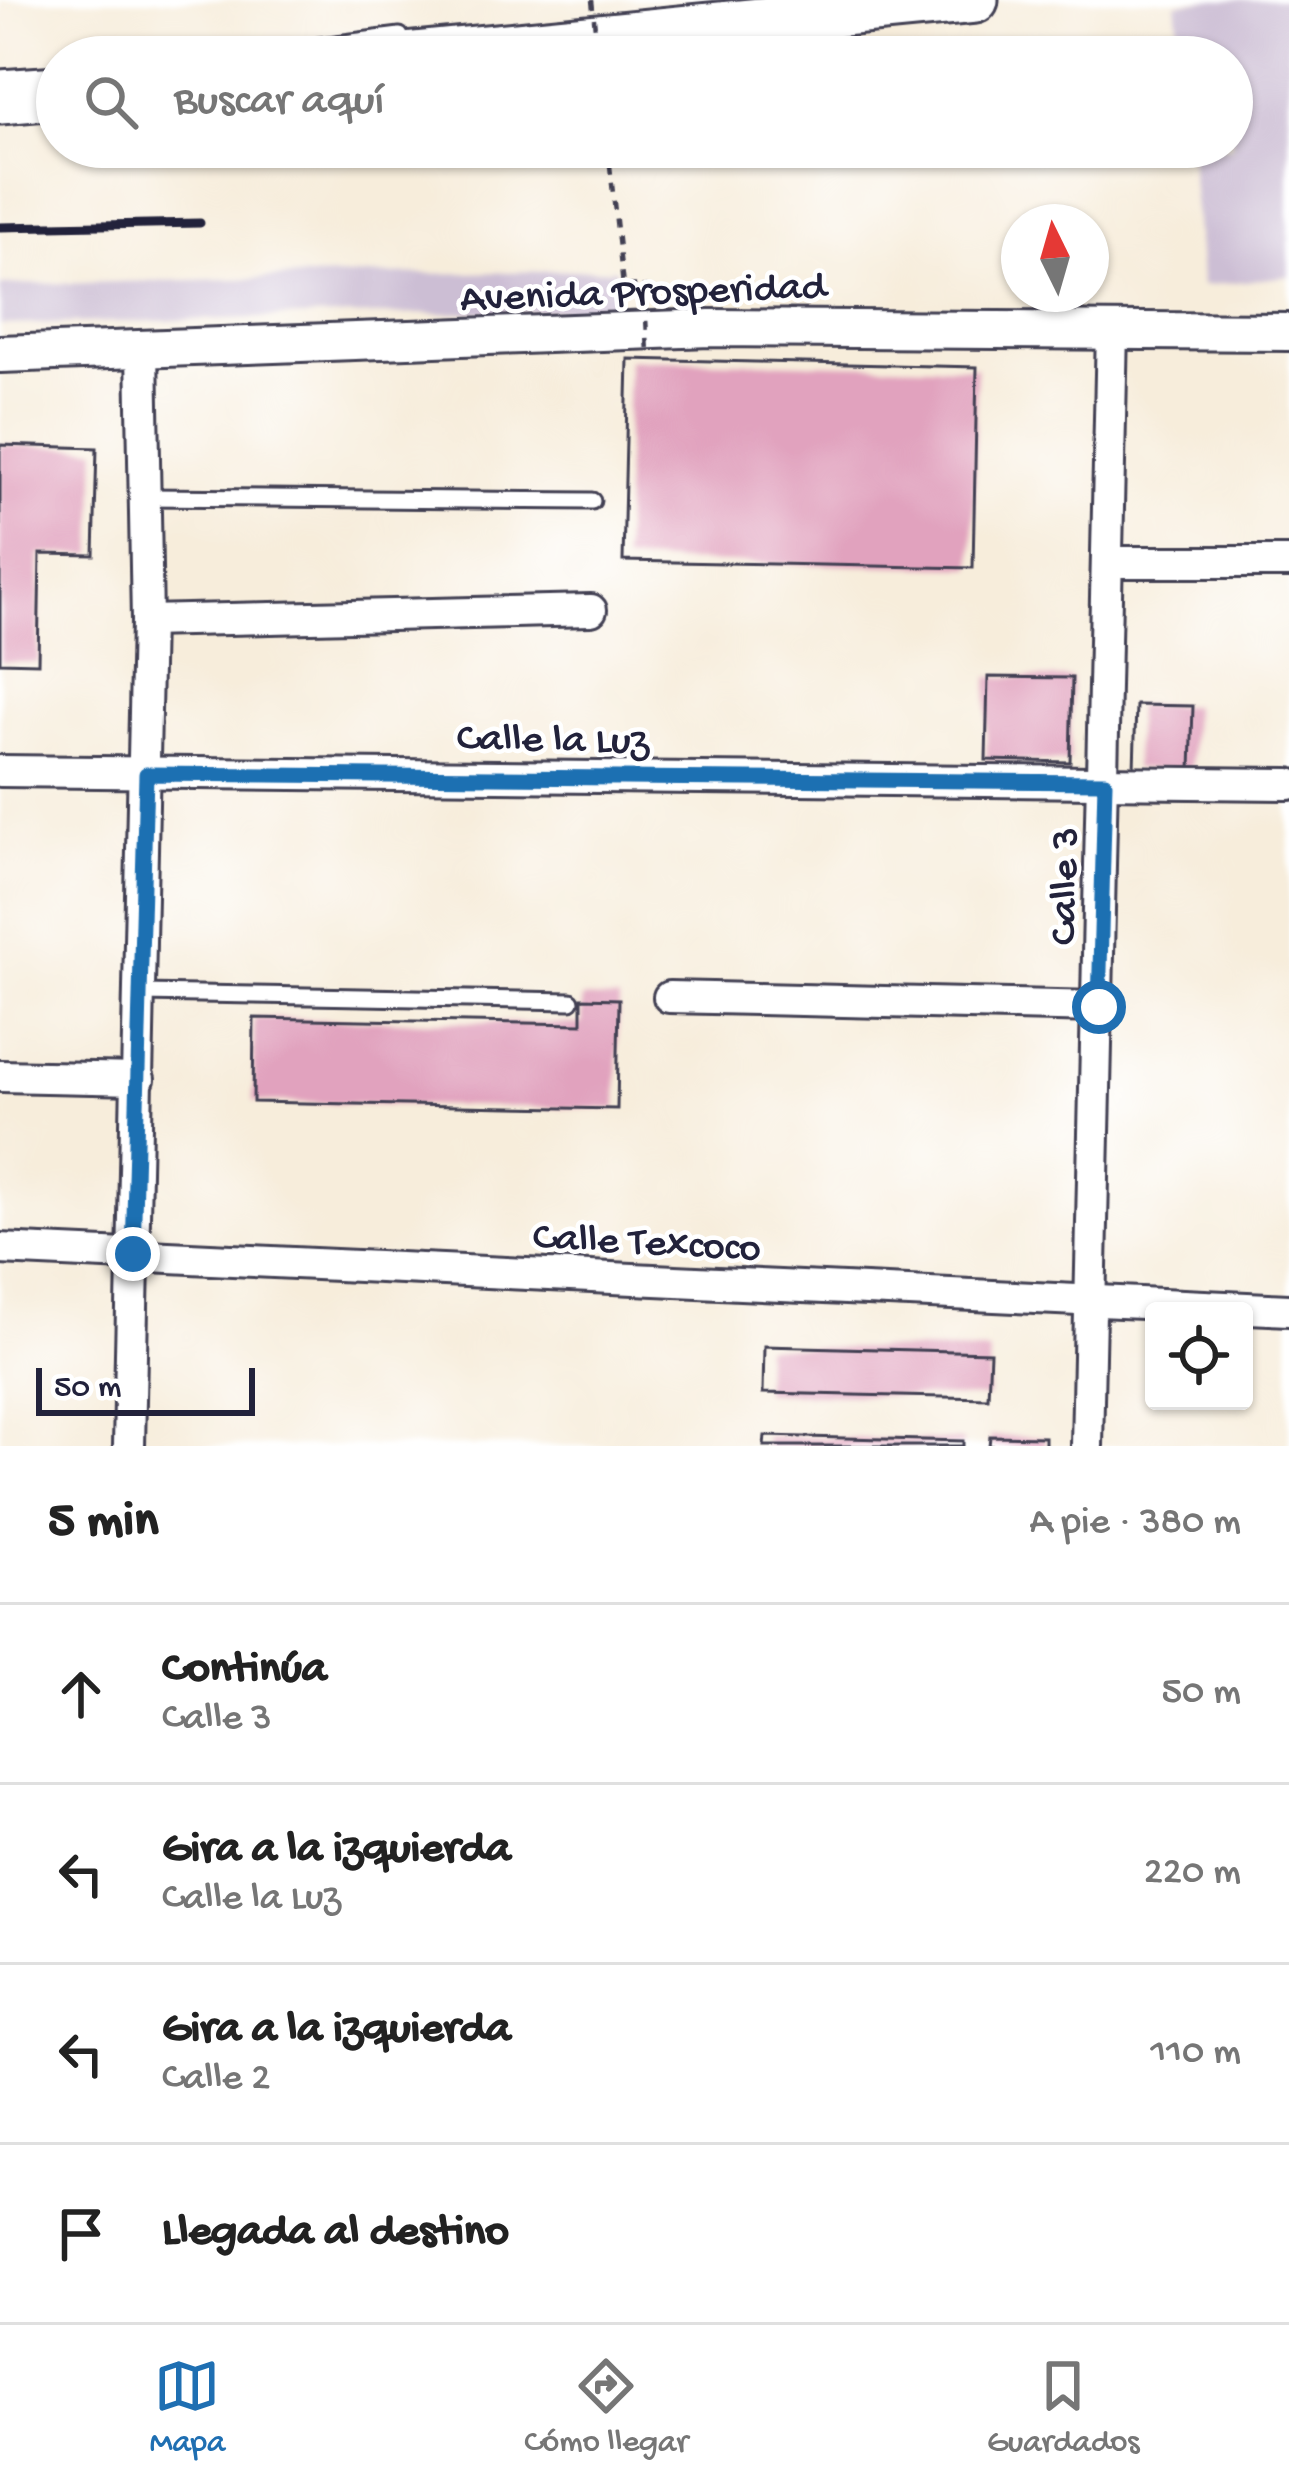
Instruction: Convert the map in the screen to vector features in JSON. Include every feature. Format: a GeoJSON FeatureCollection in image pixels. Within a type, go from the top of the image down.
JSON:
{"type":"FeatureCollection","features":[{"type":"Feature","properties":{"kind":"main road"},"geometry":{"type":"LineString","coordinates":[[519,36],[975,0]]}},
{"type":"Feature","properties":{"kind":"main road"},"geometry":{"type":"LineString","coordinates":[[0,101],[36,98]]}},
{"type":"Feature","properties":{"kind":"street","name":"Avenida Prosperidad"},"geometry":{"type":"LineString","coordinates":[[0,354],[710,328],[1289,332]]}},
{"type":"Feature","properties":{"kind":"street","name":"Calle 3"},"geometry":{"type":"LineString","coordinates":[[1087,1446],[1112,329]]}},
{"type":"Feature","properties":{"kind":"street"},"geometry":{"type":"LineString","coordinates":[[129,1446],[146,774],[142,350]]}},
{"type":"Feature","properties":{"kind":"street"},"geometry":{"type":"LineString","coordinates":[[1108,562],[1289,562]]}},
{"type":"Feature","properties":{"kind":"street"},"geometry":{"type":"LineString","coordinates":[[147,621],[591,610]]}},
{"type":"Feature","properties":{"kind":"street","name":"Calle la Luz"},"geometry":{"type":"LineString","coordinates":[[0,771],[1289,784]]}},
{"type":"Feature","properties":{"kind":"street"},"geometry":{"type":"LineString","coordinates":[[669,997],[1099,1007]]}},
{"type":"Feature","properties":{"kind":"street"},"geometry":{"type":"LineString","coordinates":[[0,1076],[139,1078]]}},
{"type":"Feature","properties":{"kind":"street","name":"Calle Texcoco"},"geometry":{"type":"LineString","coordinates":[[0,1249],[1289,1310]]}},
{"type":"Feature","properties":{"kind":"lane"},"geometry":{"type":"LineString","coordinates":[[0,78],[36,75]]}},
{"type":"Feature","properties":{"kind":"lane"},"geometry":{"type":"LineString","coordinates":[[144,497],[592,501]]}},
{"type":"Feature","properties":{"kind":"lane"},"geometry":{"type":"LineString","coordinates":[[142,993],[571,1001]]}},
{"type":"Feature","properties":{"kind":"path"},"geometry":{"type":"LineString","coordinates":[[592,0],[596,36]]}},
{"type":"Feature","properties":{"kind":"path"},"geometry":{"type":"LineString","coordinates":[[610,168],[623,286],[644,285],[648,352]]}},
{"type":"Feature","properties":{"kind":"shaded area"},"geometry":{"type":"Polygon","coordinates":[[[1289,0],[1289,276],[1202,286],[1191,168],[1253,168],[1253,36],[1179,36],[1176,3],[1289,0]]]}},
{"type":"Feature","properties":{"kind":"shaded area"},"geometry":{"type":"Polygon","coordinates":[[[616,269],[618,309],[0,325],[0,285],[616,269]]]}},
{"type":"Feature","properties":{"kind":"building"},"geometry":{"type":"Polygon","coordinates":[[[628,359],[977,367],[973,568],[623,561],[628,359]]]}},
{"type":"Feature","properties":{"kind":"building"},"geometry":{"type":"Polygon","coordinates":[[[0,445],[97,448],[94,555],[40,554],[38,663],[0,662],[0,445]]]}},
{"type":"Feature","properties":{"kind":"building"},"geometry":{"type":"Polygon","coordinates":[[[988,677],[1072,678],[1070,762],[986,760],[988,677]]]}},
{"type":"Feature","properties":{"kind":"building"},"geometry":{"type":"Polygon","coordinates":[[[1136,705],[1193,706],[1191,770],[1134,769],[1136,705]]]}},
{"type":"Feature","properties":{"kind":"building"},"geometry":{"type":"Polygon","coordinates":[[[582,998],[619,999],[617,1109],[253,1102],[254,1018],[582,1024],[582,998]]]}},
{"type":"Feature","properties":{"kind":"building"},"geometry":{"type":"Polygon","coordinates":[[[764,1346],[990,1352],[988,1398],[763,1393],[764,1346]]]}},
{"type":"Feature","properties":{"kind":"building"},"geometry":{"type":"Polygon","coordinates":[[[765,1436],[963,1441],[963,1446],[764,1446],[765,1436]]]}},
{"type":"Feature","properties":{"kind":"building"},"geometry":{"type":"Polygon","coordinates":[[[990,1436],[1045,1437],[1045,1446],[989,1446],[990,1436]]]}},
{"type":"Feature","properties":{"kind":"railway"},"geometry":{"type":"LineString","coordinates":[[0,227],[200,223]]}},
{"type":"Feature","properties":{"kind":"route"},"geometry":{"type":"LineString","coordinates":[[133,1254],[146,774],[1105,782],[1099,1007]]}}]}
